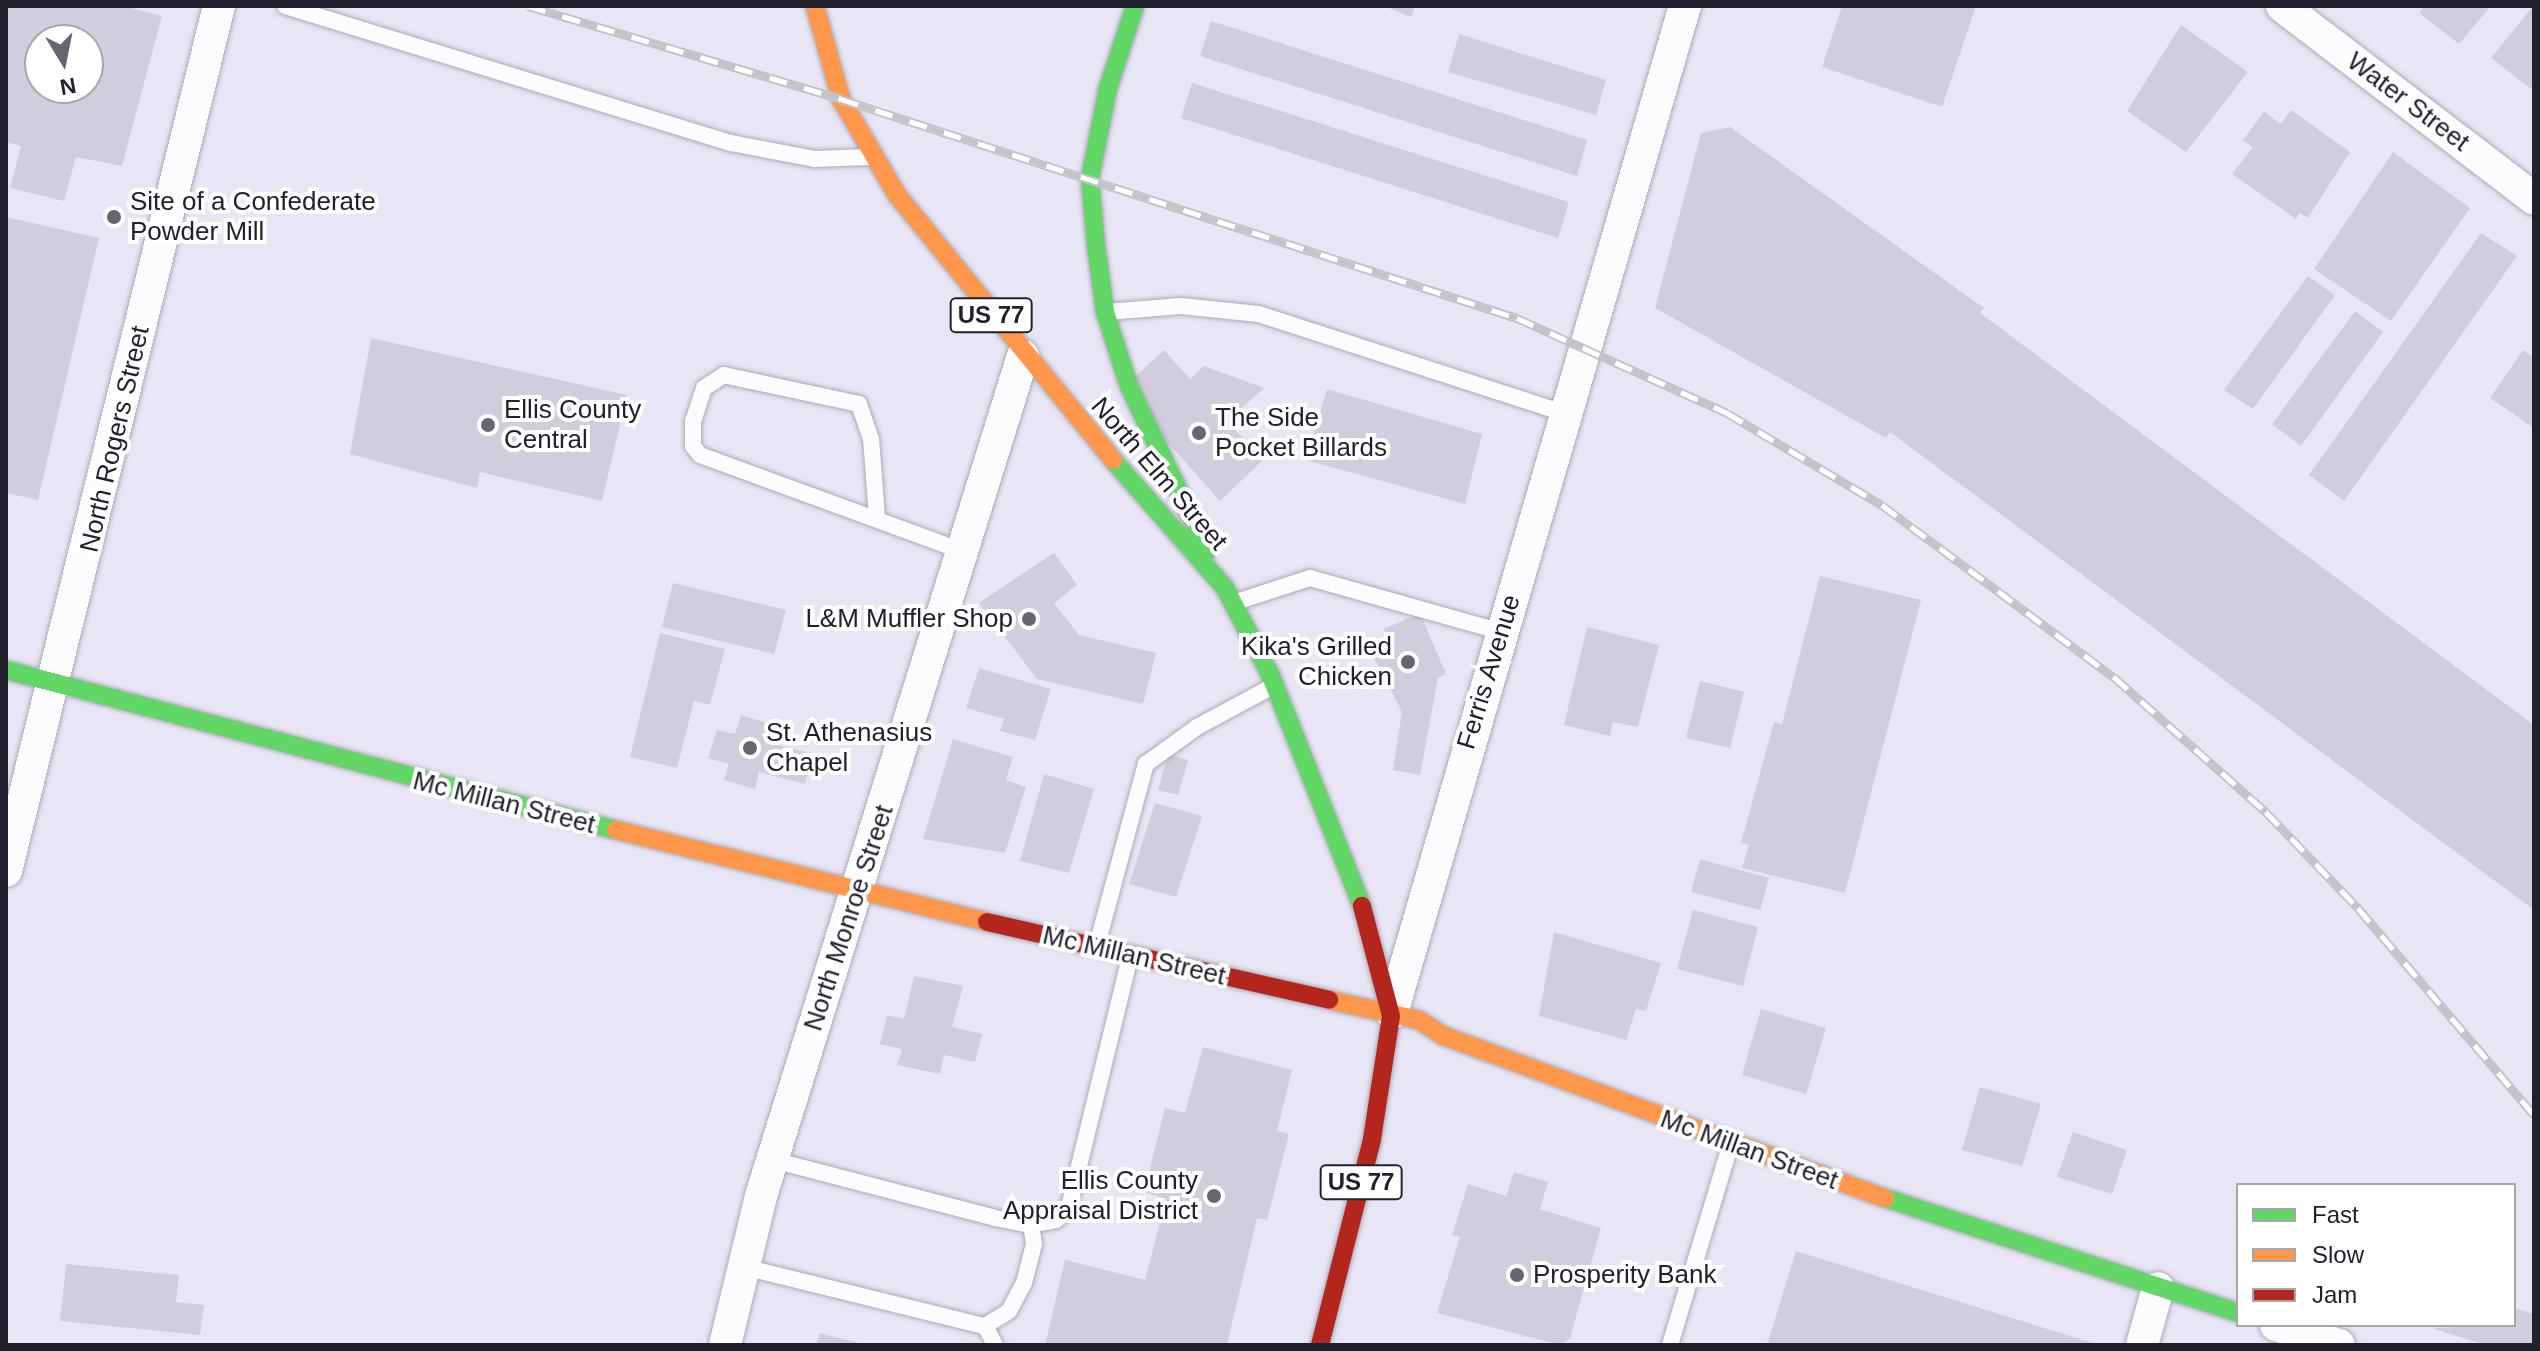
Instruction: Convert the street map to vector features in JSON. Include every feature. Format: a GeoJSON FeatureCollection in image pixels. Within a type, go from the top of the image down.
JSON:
{"type":"FeatureCollection","features":[{"type":"Feature","properties":{"kind":"street","name":"North Rogers Street"},"geometry":{"type":"LineString","coordinates":[[6,871],[56,684],[219,6]]}},
{"type":"Feature","properties":{"kind":"street","name":"North Elm Street"},"geometry":{"type":"LineString","coordinates":[[815,6],[841,99],[897,195],[1023,356],[1229,596],[1274,685],[1359,893],[1391,1016]]}},
{"type":"Feature","properties":{"kind":"street","name":"US 77"},"geometry":{"type":"LineString","coordinates":[[1135,6],[1108,88],[1090,178],[1105,312],[1129,386],[1229,596]]}},
{"type":"Feature","properties":{"kind":"street","name":"Ferris Avenue"},"geometry":{"type":"LineString","coordinates":[[1320,1345],[1372,1139],[1391,1016],[1564,413],[1685,6]]}},
{"type":"Feature","properties":{"kind":"street","name":"Water Street"},"geometry":{"type":"LineString","coordinates":[[2282,6],[2534,199]]}},
{"type":"Feature","properties":{"kind":"street","name":"North Monroe Street"},"geometry":{"type":"LineString","coordinates":[[725,1345],[773,1160],[965,552],[1023,356]]}},
{"type":"Feature","properties":{"kind":"street","name":"Mc Millan Street"},"geometry":{"type":"LineString","coordinates":[[6,670],[856,893],[1419,1020],[1444,1036],[1731,1144],[2236,1312]]}},
{"type":"Feature","properties":{"kind":"street"},"geometry":{"type":"LineString","coordinates":[[2142,1345],[2158,1288]]}},
{"type":"Feature","properties":{"kind":"street"},"geometry":{"type":"LineString","coordinates":[[2282,1327],[2339,1345]]}},
{"type":"Feature","properties":{"kind":"lane"},"geometry":{"type":"LineString","coordinates":[[285,6],[731,143],[815,159],[875,157]]}},
{"type":"Feature","properties":{"kind":"lane"},"geometry":{"type":"LineString","coordinates":[[1105,312],[1181,306],[1259,314],[1564,413]]}},
{"type":"Feature","properties":{"kind":"lane"},"geometry":{"type":"LineString","coordinates":[[877,518],[871,439],[859,404],[724,375],[704,388],[693,421],[693,446],[700,455],[965,552]]}},
{"type":"Feature","properties":{"kind":"lane"},"geometry":{"type":"LineString","coordinates":[[1229,596],[1310,578],[1502,632]]}},
{"type":"Feature","properties":{"kind":"lane"},"geometry":{"type":"LineString","coordinates":[[1096,948],[1146,764],[1197,727],[1274,685]]}},
{"type":"Feature","properties":{"kind":"lane"},"geometry":{"type":"LineString","coordinates":[[773,1160],[1031,1225],[1056,1220],[1069,1207],[1130,955]]}},
{"type":"Feature","properties":{"kind":"lane"},"geometry":{"type":"LineString","coordinates":[[1670,1345],[1731,1144]]}},
{"type":"Feature","properties":{"kind":"lane"},"geometry":{"type":"LineString","coordinates":[[744,1267],[985,1326],[1009,1311],[1024,1283],[1034,1244],[1031,1225]]}},
{"type":"Feature","properties":{"kind":"lane"},"geometry":{"type":"LineString","coordinates":[[985,1326],[995,1345]]}},
{"type":"Feature","properties":{"kind":"building"},"geometry":{"type":"Polygon","coordinates":[[[6,6],[124,6],[162,16],[122,166],[76,157],[64,201],[10,188],[21,146],[6,142],[6,6]]]}},
{"type":"Feature","properties":{"kind":"building"},"geometry":{"type":"Polygon","coordinates":[[[1384,6],[1415,6],[1411,17],[1384,6]]]}},
{"type":"Feature","properties":{"kind":"building"},"geometry":{"type":"Polygon","coordinates":[[[1842,6],[1976,6],[1942,107],[1822,67],[1842,6]]]}},
{"type":"Feature","properties":{"kind":"building"},"geometry":{"type":"Polygon","coordinates":[[[2425,6],[2491,6],[2459,44],[2419,13],[2425,6]]]}},
{"type":"Feature","properties":{"kind":"building"},"geometry":{"type":"Polygon","coordinates":[[[2534,6],[2534,91],[2491,58],[2534,6]]]}},
{"type":"Feature","properties":{"kind":"building"},"geometry":{"type":"Polygon","coordinates":[[[1211,21],[1587,140],[1577,176],[1200,56],[1211,21]]]}},
{"type":"Feature","properties":{"kind":"building"},"geometry":{"type":"Polygon","coordinates":[[[2181,25],[2248,72],[2186,152],[2127,111],[2181,25]]]}},
{"type":"Feature","properties":{"kind":"building"},"geometry":{"type":"Polygon","coordinates":[[[1459,34],[1606,80],[1596,115],[1448,72],[1459,34]]]}},
{"type":"Feature","properties":{"kind":"building"},"geometry":{"type":"Polygon","coordinates":[[[1192,83],[1569,202],[1558,238],[1181,118],[1192,83]]]}},
{"type":"Feature","properties":{"kind":"building"},"geometry":{"type":"Polygon","coordinates":[[[2291,110],[2350,152],[2308,218],[2300,213],[2296,219],[2232,174],[2253,147],[2243,140],[2264,112],[2281,124],[2291,110]]]}},
{"type":"Feature","properties":{"kind":"building"},"geometry":{"type":"Polygon","coordinates":[[[1730,127],[1984,308],[1980,313],[2534,725],[2534,910],[1890,432],[1886,438],[1655,308],[1701,133],[1730,127]]]}},
{"type":"Feature","properties":{"kind":"building"},"geometry":{"type":"Polygon","coordinates":[[[2393,152],[2470,208],[2391,321],[2314,269],[2393,152]]]}},
{"type":"Feature","properties":{"kind":"building"},"geometry":{"type":"Polygon","coordinates":[[[6,217],[99,238],[38,500],[6,493],[6,217]]]}},
{"type":"Feature","properties":{"kind":"building"},"geometry":{"type":"Polygon","coordinates":[[[2481,233],[2517,256],[2344,501],[2309,475],[2481,233]]]}},
{"type":"Feature","properties":{"kind":"building"},"geometry":{"type":"Polygon","coordinates":[[[2308,276],[2335,295],[2253,409],[2224,390],[2308,276]]]}},
{"type":"Feature","properties":{"kind":"building"},"geometry":{"type":"Polygon","coordinates":[[[2355,311],[2383,332],[2301,446],[2272,424],[2355,311]]]}},
{"type":"Feature","properties":{"kind":"building","name":"Ellis County Central"},"geometry":{"type":"Polygon","coordinates":[[[371,338],[627,395],[602,501],[480,472],[477,488],[350,454],[371,338]]]}},
{"type":"Feature","properties":{"kind":"building","name":"The Side Pocket Billards"},"geometry":{"type":"Polygon","coordinates":[[[1164,350],[1190,379],[1204,366],[1264,388],[1227,421],[1263,460],[1220,501],[1121,390],[1164,350]]]}},
{"type":"Feature","properties":{"kind":"building"},"geometry":{"type":"Polygon","coordinates":[[[2523,350],[2534,357],[2534,428],[2490,398],[2523,350]]]}},
{"type":"Feature","properties":{"kind":"building"},"geometry":{"type":"Polygon","coordinates":[[[1327,389],[1482,434],[1465,504],[1306,460],[1327,389]]]}},
{"type":"Feature","properties":{"kind":"building","name":"L&M Muffler Shop"},"geometry":{"type":"Polygon","coordinates":[[[1054,553],[1077,585],[1054,603],[1079,635],[1156,653],[1143,704],[1037,679],[979,603],[1054,553]]]}},
{"type":"Feature","properties":{"kind":"building"},"geometry":{"type":"Polygon","coordinates":[[[1820,576],[1921,600],[1845,893],[1742,868],[1749,845],[1741,843],[1774,722],[1782,724],[1820,576]]]}},
{"type":"Feature","properties":{"kind":"building"},"geometry":{"type":"Polygon","coordinates":[[[673,583],[786,610],[774,654],[662,627],[673,583]]]}},
{"type":"Feature","properties":{"kind":"building"},"geometry":{"type":"Polygon","coordinates":[[[1420,613],[1446,674],[1438,678],[1420,775],[1393,770],[1402,712],[1370,650],[1389,643],[1384,629],[1420,613]]]}},
{"type":"Feature","properties":{"kind":"building"},"geometry":{"type":"Polygon","coordinates":[[[1587,627],[1659,645],[1638,727],[1613,722],[1610,736],[1564,725],[1587,627]]]}},
{"type":"Feature","properties":{"kind":"building"},"geometry":{"type":"Polygon","coordinates":[[[660,633],[725,649],[710,705],[694,701],[677,768],[630,757],[660,633]]]}},
{"type":"Feature","properties":{"kind":"building"},"geometry":{"type":"Polygon","coordinates":[[[979,668],[1051,689],[1035,740],[1000,731],[1004,719],[966,708],[979,668]]]}},
{"type":"Feature","properties":{"kind":"building"},"geometry":{"type":"Polygon","coordinates":[[[1700,681],[1744,692],[1730,748],[1686,738],[1700,681]]]}},
{"type":"Feature","properties":{"kind":"building","name":"St. Athenasius Chapel"},"geometry":{"type":"Polygon","coordinates":[[[741,715],[771,724],[766,742],[814,754],[805,784],[759,772],[755,789],[724,780],[729,764],[708,758],[717,730],[735,734],[741,715]]]}},
{"type":"Feature","properties":{"kind":"building"},"geometry":{"type":"Polygon","coordinates":[[[953,739],[1013,757],[1006,780],[1026,787],[1005,853],[923,839],[953,739]]]}},
{"type":"Feature","properties":{"kind":"building"},"geometry":{"type":"Polygon","coordinates":[[[1168,754],[1188,760],[1178,795],[1158,790],[1168,754]]]}},
{"type":"Feature","properties":{"kind":"building"},"geometry":{"type":"Polygon","coordinates":[[[1044,774],[1094,789],[1069,873],[1020,861],[1044,774]]]}},
{"type":"Feature","properties":{"kind":"building"},"geometry":{"type":"Polygon","coordinates":[[[1155,803],[1202,816],[1176,897],[1129,884],[1155,803]]]}},
{"type":"Feature","properties":{"kind":"building"},"geometry":{"type":"Polygon","coordinates":[[[1700,859],[1769,878],[1760,910],[1691,892],[1700,859]]]}},
{"type":"Feature","properties":{"kind":"building"},"geometry":{"type":"Polygon","coordinates":[[[1693,910],[1758,927],[1743,986],[1677,969],[1693,910]]]}},
{"type":"Feature","properties":{"kind":"building"},"geometry":{"type":"Polygon","coordinates":[[[1554,932],[1661,963],[1646,1011],[1636,1009],[1626,1040],[1539,1016],[1554,932]]]}},
{"type":"Feature","properties":{"kind":"building"},"geometry":{"type":"Polygon","coordinates":[[[914,976],[963,986],[952,1027],[982,1034],[975,1062],[944,1055],[940,1074],[897,1065],[902,1049],[880,1044],[887,1015],[904,1019],[914,976]]]}},
{"type":"Feature","properties":{"kind":"building"},"geometry":{"type":"Polygon","coordinates":[[[1761,1009],[1826,1028],[1806,1094],[1742,1075],[1761,1009]]]}},
{"type":"Feature","properties":{"kind":"building","name":"Ellis County Appraisal District"},"geometry":{"type":"Polygon","coordinates":[[[1203,1047],[1292,1070],[1277,1131],[1289,1134],[1267,1220],[1257,1218],[1227,1345],[1045,1345],[1065,1260],[1145,1280],[1166,1199],[1144,1192],[1165,1108],[1185,1113],[1203,1047]]]}},
{"type":"Feature","properties":{"kind":"building"},"geometry":{"type":"Polygon","coordinates":[[[1980,1087],[2041,1104],[2022,1166],[1962,1150],[1980,1087]]]}},
{"type":"Feature","properties":{"kind":"building"},"geometry":{"type":"Polygon","coordinates":[[[2073,1132],[2127,1150],[2112,1194],[2057,1177],[2073,1132]]]}},
{"type":"Feature","properties":{"kind":"building","name":"Prosperity Bank"},"geometry":{"type":"Polygon","coordinates":[[[1514,1172],[1548,1182],[1540,1209],[1601,1228],[1570,1338],[1561,1345],[1437,1313],[1460,1237],[1452,1235],[1468,1184],[1506,1196],[1514,1172]]]}},
{"type":"Feature","properties":{"kind":"building"},"geometry":{"type":"Polygon","coordinates":[[[1796,1251],[2096,1344],[2096,1345],[1767,1345],[1796,1251]]]}},
{"type":"Feature","properties":{"kind":"building"},"geometry":{"type":"Polygon","coordinates":[[[66,1264],[179,1275],[176,1302],[204,1305],[200,1335],[60,1321],[66,1264]]]}},
{"type":"Feature","properties":{"kind":"building"},"geometry":{"type":"Polygon","coordinates":[[[2516,1309],[2534,1314],[2534,1345],[2485,1345],[2432,1328],[2516,1327],[2516,1309]]]}},
{"type":"Feature","properties":{"kind":"building"},"geometry":{"type":"Polygon","coordinates":[[[820,1333],[863,1344],[816,1345],[820,1333]]]}},
{"type":"Feature","properties":{"kind":"railway"},"geometry":{"type":"LineString","coordinates":[[528,6],[841,99],[1517,318],[1727,413],[1882,505],[2114,677],[2266,812],[2358,908],[2534,1115]]}},
{"type":"Feature","properties":{"kind":"traffic: fast"},"geometry":{"type":"LineString","coordinates":[[1135,6],[1108,88],[1090,178],[1096,245],[1105,312],[1129,386],[1207,550]]}},
{"type":"Feature","properties":{"kind":"traffic: fast"},"geometry":{"type":"LineString","coordinates":[[1113,460],[1225,588],[1271,676],[1362,906]]}},
{"type":"Feature","properties":{"kind":"traffic: fast"},"geometry":{"type":"LineString","coordinates":[[6,670],[616,830]]}},
{"type":"Feature","properties":{"kind":"traffic: fast"},"geometry":{"type":"LineString","coordinates":[[1885,1198],[2236,1312]]}},
{"type":"Feature","properties":{"kind":"traffic: slow"},"geometry":{"type":"LineString","coordinates":[[815,6],[841,99],[897,195],[1113,460]]}},
{"type":"Feature","properties":{"kind":"traffic: slow"},"geometry":{"type":"LineString","coordinates":[[616,830],[987,922]]}},
{"type":"Feature","properties":{"kind":"traffic: slow"},"geometry":{"type":"LineString","coordinates":[[1329,1000],[1419,1020],[1444,1036],[1885,1198]]}},
{"type":"Feature","properties":{"kind":"traffic: jam"},"geometry":{"type":"LineString","coordinates":[[1320,1345],[1372,1139],[1391,1016],[1362,906]]}},
{"type":"Feature","properties":{"kind":"traffic: jam"},"geometry":{"type":"LineString","coordinates":[[987,922],[1329,1000]]}},
{"type":"Feature","properties":{"kind":"place","name":"Site of a Confederate Powder Mill"},"geometry":{"type":"Point","coordinates":[114,217]}},
{"type":"Feature","properties":{"kind":"place","name":"Ellis County Central"},"geometry":{"type":"Point","coordinates":[488,425]}},
{"type":"Feature","properties":{"kind":"place","name":"The Side Pocket Billards"},"geometry":{"type":"Point","coordinates":[1199,433]}},
{"type":"Feature","properties":{"kind":"place","name":"L&M Muffler Shop"},"geometry":{"type":"Point","coordinates":[1029,619]}},
{"type":"Feature","properties":{"kind":"place","name":"Kika's Grilled Chicken"},"geometry":{"type":"Point","coordinates":[1408,662]}},
{"type":"Feature","properties":{"kind":"place","name":"St. Athenasius Chapel"},"geometry":{"type":"Point","coordinates":[750,748]}},
{"type":"Feature","properties":{"kind":"place","name":"Ellis County Appraisal District"},"geometry":{"type":"Point","coordinates":[1214,1196]}},
{"type":"Feature","properties":{"kind":"place","name":"Prosperity Bank"},"geometry":{"type":"Point","coordinates":[1517,1275]}}]}
